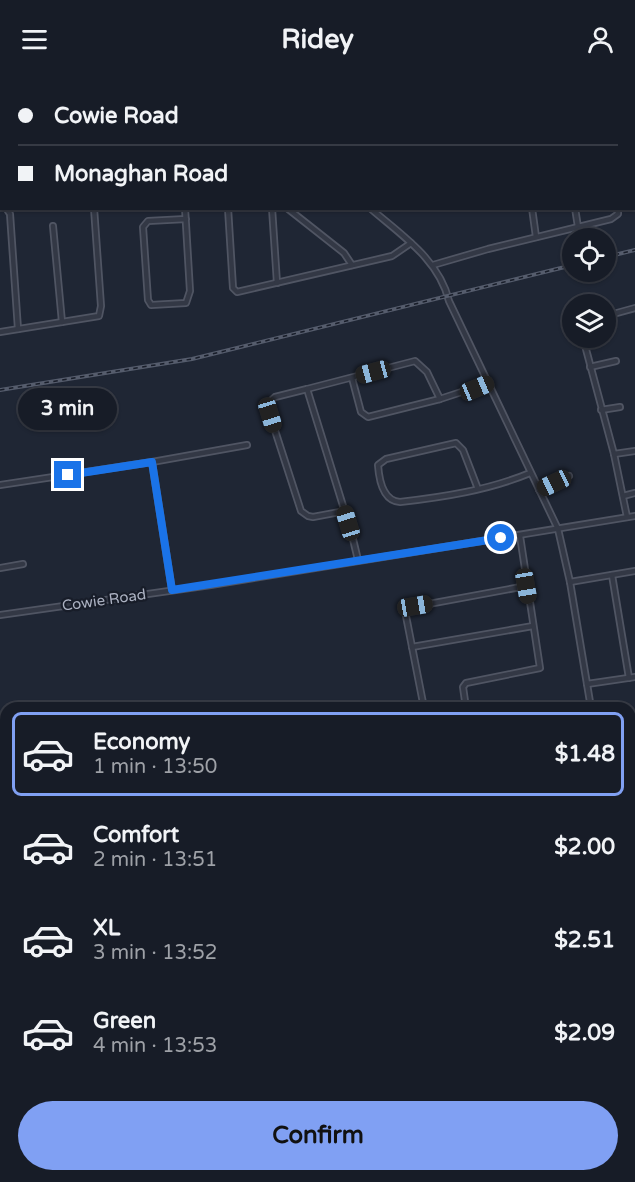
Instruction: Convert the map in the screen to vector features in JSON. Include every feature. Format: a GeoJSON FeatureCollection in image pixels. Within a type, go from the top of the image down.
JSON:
{"type":"FeatureCollection","features":[{"type":"Feature","properties":{"kind":"street"},"geometry":{"type":"LineString","coordinates":[[7,210],[10,214],[18,329]]}},
{"type":"Feature","properties":{"kind":"street"},"geometry":{"type":"LineString","coordinates":[[0,332],[99,316],[101,312],[94,210]]}},
{"type":"Feature","properties":{"kind":"street"},"geometry":{"type":"LineString","coordinates":[[185,210],[186,219],[189,298],[186,303],[153,306],[148,300],[143,226],[148,221],[186,219]]}},
{"type":"Feature","properties":{"kind":"street"},"geometry":{"type":"LineString","coordinates":[[228,210],[234,291],[392,256],[411,243]]}},
{"type":"Feature","properties":{"kind":"street"},"geometry":{"type":"LineString","coordinates":[[272,210],[277,283]]}},
{"type":"Feature","properties":{"kind":"street"},"geometry":{"type":"LineString","coordinates":[[289,210],[344,254],[352,265]]}},
{"type":"Feature","properties":{"kind":"street"},"geometry":{"type":"LineString","coordinates":[[372,210],[433,265],[558,529],[570,582],[590,702]]}},
{"type":"Feature","properties":{"kind":"street"},"geometry":{"type":"LineString","coordinates":[[532,210],[536,237]]}},
{"type":"Feature","properties":{"kind":"street"},"geometry":{"type":"LineString","coordinates":[[575,210],[578,227]]}},
{"type":"Feature","properties":{"kind":"street"},"geometry":{"type":"LineString","coordinates":[[433,265],[611,219],[618,214],[618,210]]}},
{"type":"Feature","properties":{"kind":"street"},"geometry":{"type":"LineString","coordinates":[[53,226],[62,322]]}},
{"type":"Feature","properties":{"kind":"street"},"geometry":{"type":"LineString","coordinates":[[616,313],[635,308]]}},
{"type":"Feature","properties":{"kind":"street"},"geometry":{"type":"LineString","coordinates":[[585,348],[614,454],[627,518]]}},
{"type":"Feature","properties":{"kind":"street"},"geometry":{"type":"LineString","coordinates":[[345,511],[322,516],[304,514],[299,507],[268,410],[268,403],[275,397],[415,361],[427,372],[440,399]]}},
{"type":"Feature","properties":{"kind":"street"},"geometry":{"type":"LineString","coordinates":[[590,367],[616,361]]}},
{"type":"Feature","properties":{"kind":"street"},"geometry":{"type":"LineString","coordinates":[[352,378],[361,412],[368,417],[440,399],[489,383]]}},
{"type":"Feature","properties":{"kind":"street"},"geometry":{"type":"LineString","coordinates":[[306,389],[345,511],[358,560]]}},
{"type":"Feature","properties":{"kind":"street"},"geometry":{"type":"LineString","coordinates":[[601,410],[620,407]]}},
{"type":"Feature","properties":{"kind":"street"},"geometry":{"type":"LineString","coordinates":[[478,489],[463,450],[456,443],[386,459],[378,465],[387,497],[394,502],[478,489],[530,473]]}},
{"type":"Feature","properties":{"kind":"street"},"geometry":{"type":"LineString","coordinates":[[0,485],[247,445]]}},
{"type":"Feature","properties":{"kind":"street"},"geometry":{"type":"LineString","coordinates":[[614,454],[635,451]]}},
{"type":"Feature","properties":{"kind":"street"},"geometry":{"type":"LineString","coordinates":[[152,462],[172,590]]}},
{"type":"Feature","properties":{"kind":"street"},"geometry":{"type":"LineString","coordinates":[[539,490],[569,476]]}},
{"type":"Feature","properties":{"kind":"street"},"geometry":{"type":"LineString","coordinates":[[623,496],[635,493]]}},
{"type":"Feature","properties":{"kind":"street","name":"Cowie Road"},"geometry":{"type":"LineString","coordinates":[[0,615],[520,536],[635,516]]}},
{"type":"Feature","properties":{"kind":"street"},"geometry":{"type":"LineString","coordinates":[[465,702],[463,687],[466,683],[540,668],[520,536]]}},
{"type":"Feature","properties":{"kind":"street"},"geometry":{"type":"LineString","coordinates":[[0,568],[23,564]]}},
{"type":"Feature","properties":{"kind":"street"},"geometry":{"type":"LineString","coordinates":[[570,582],[635,571]]}},
{"type":"Feature","properties":{"kind":"street"},"geometry":{"type":"LineString","coordinates":[[587,684],[632,677],[612,575]]}},
{"type":"Feature","properties":{"kind":"street"},"geometry":{"type":"LineString","coordinates":[[423,702],[406,616],[407,609],[526,586]]}},
{"type":"Feature","properties":{"kind":"street"},"geometry":{"type":"LineString","coordinates":[[412,647],[533,626]]}},
{"type":"Feature","properties":{"kind":"railway"},"geometry":{"type":"LineString","coordinates":[[616,255],[635,250]]}},
{"type":"Feature","properties":{"kind":"railway"},"geometry":{"type":"LineString","coordinates":[[0,390],[192,359],[562,268]]}},
{"type":"Feature","properties":{"kind":"route"},"geometry":{"type":"LineString","coordinates":[[68,475],[152,462],[172,590],[501,538]]}}]}
